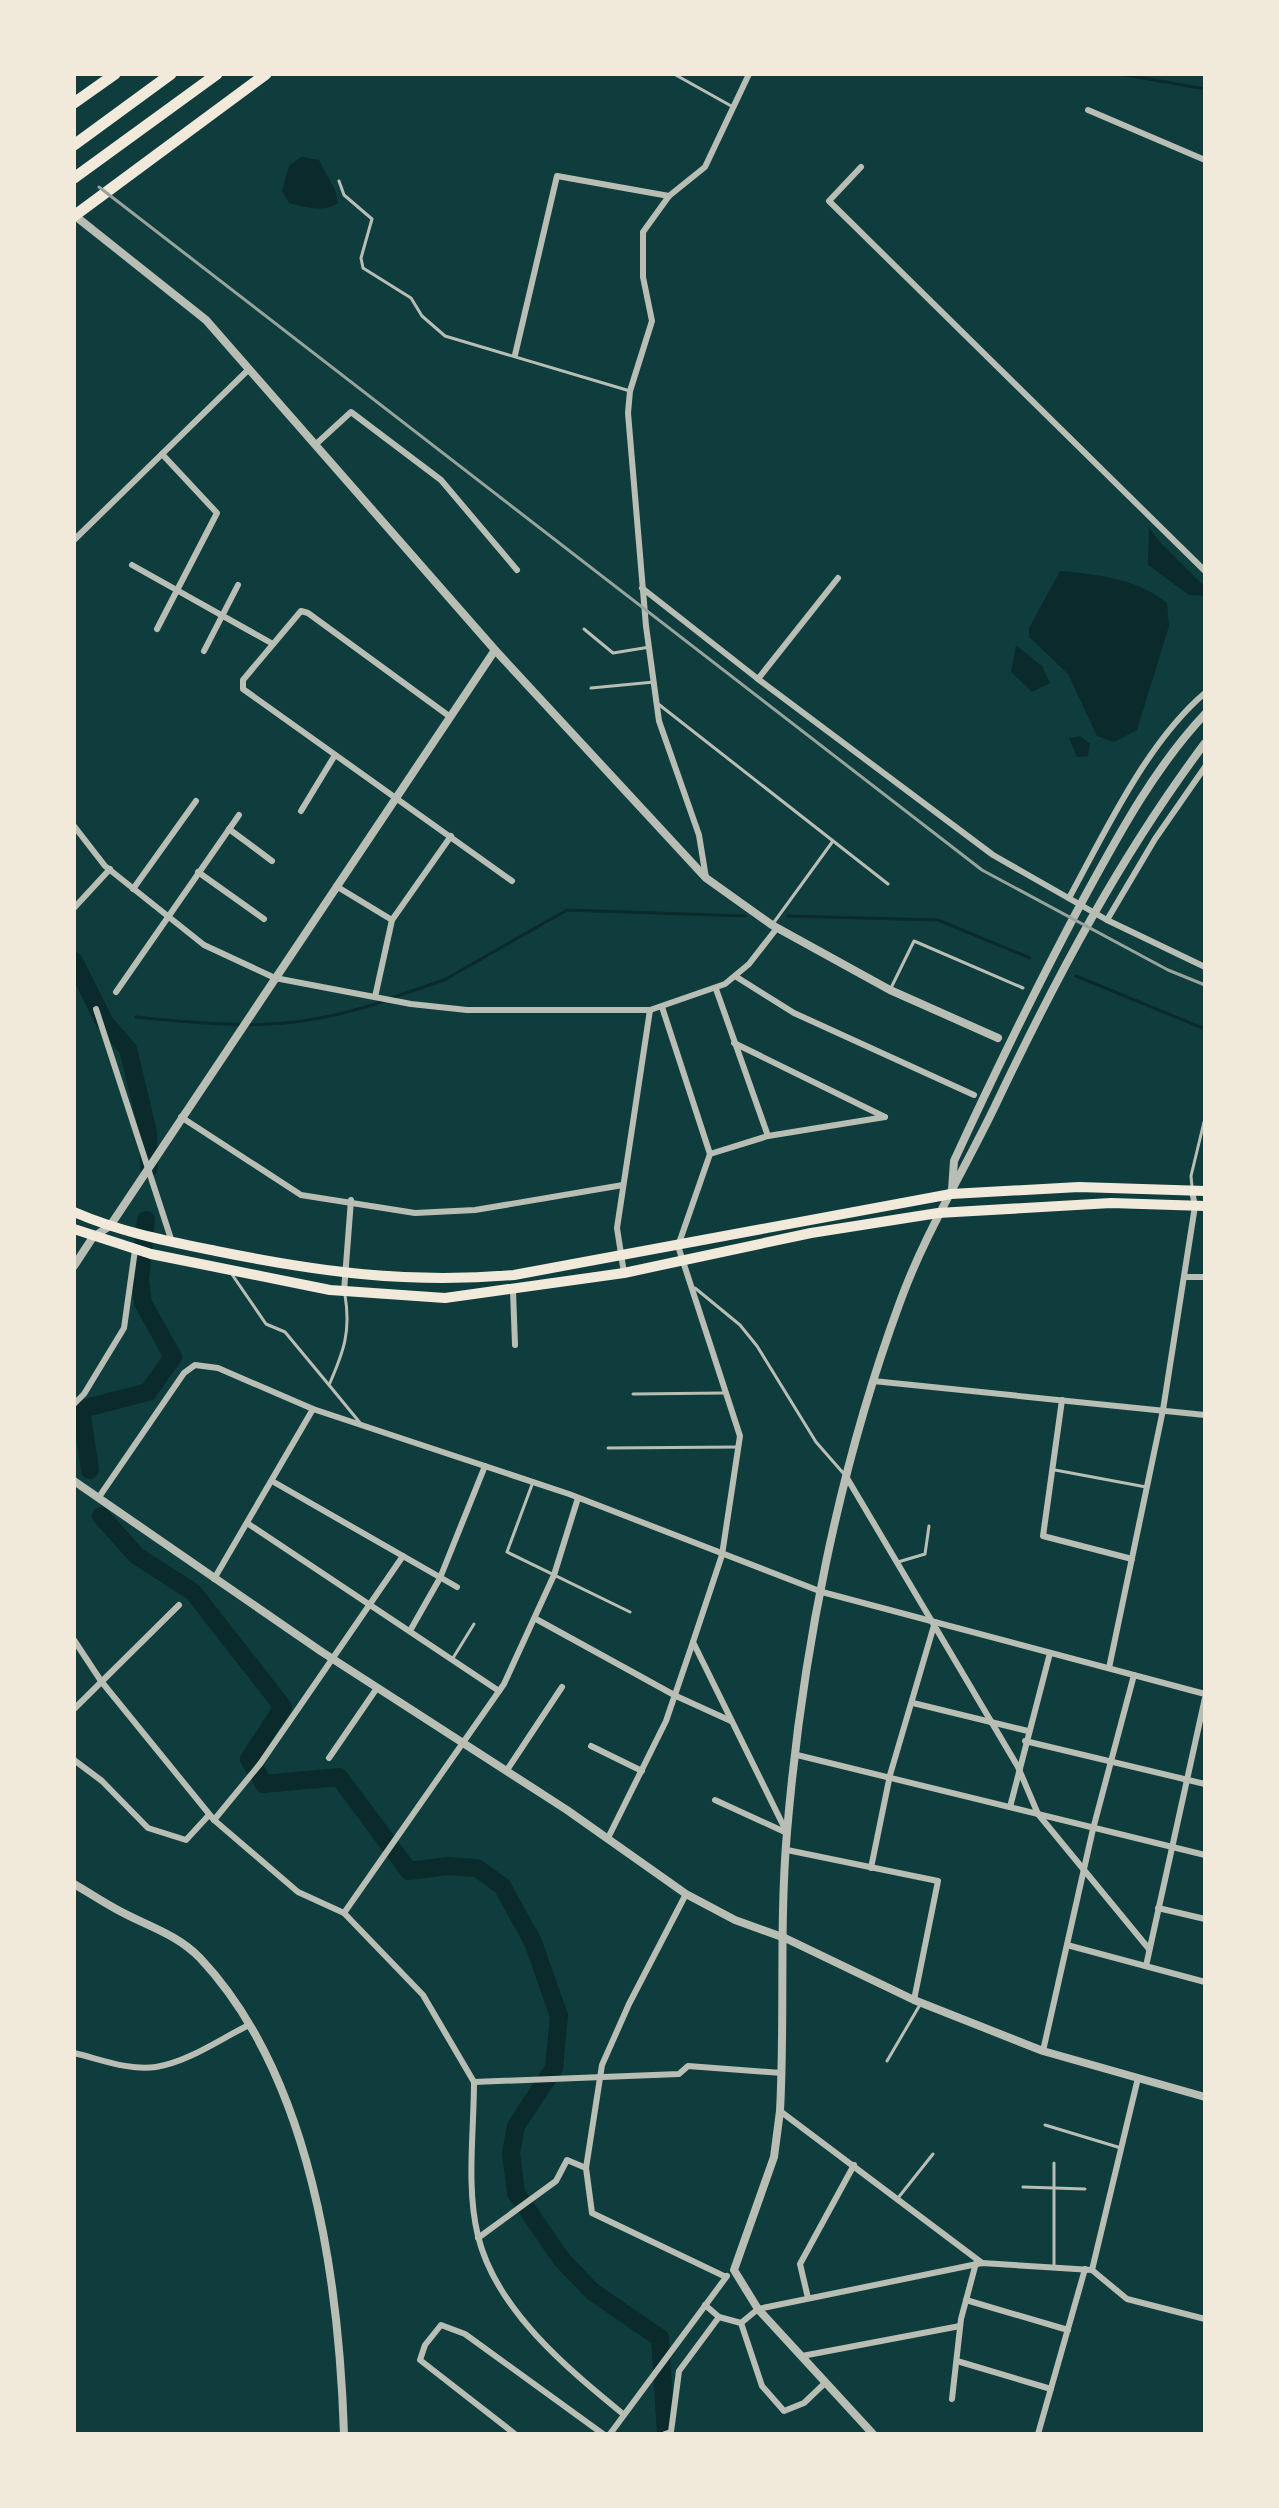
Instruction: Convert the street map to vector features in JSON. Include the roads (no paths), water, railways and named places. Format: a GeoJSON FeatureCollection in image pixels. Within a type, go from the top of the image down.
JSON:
{"type":"FeatureCollection","features":[{"type":"Feature","properties":{"kind":"highway"},"geometry":{"type":"LineString","coordinates":[[74,103],[115,74]]}},
{"type":"Feature","properties":{"kind":"highway"},"geometry":{"type":"LineString","coordinates":[[74,145],[171,74]]}},
{"type":"Feature","properties":{"kind":"highway"},"geometry":{"type":"LineString","coordinates":[[74,178],[217,74]]}},
{"type":"Feature","properties":{"kind":"highway"},"geometry":{"type":"LineString","coordinates":[[74,216],[266,74]]}},
{"type":"Feature","properties":{"kind":"main road"},"geometry":{"type":"LineString","coordinates":[[74,1212],[136,1234],[344,1275],[448,1281],[514,1275],[951,1194],[1079,1187],[1205,1191]]}},
{"type":"Feature","properties":{"kind":"main road"},"geometry":{"type":"LineString","coordinates":[[74,1229],[135,1250],[229,1270],[344,1291],[445,1298],[513,1291],[624,1273],[811,1233],[938,1213],[1102,1203],[1200,1206]]}},
{"type":"Feature","properties":{"kind":"street"},"geometry":{"type":"LineString","coordinates":[[706,878],[699,835],[670,757],[657,703],[642,588],[629,445],[630,391],[652,321],[643,277],[643,232],[669,196],[705,167],[749,74]]}},
{"type":"Feature","properties":{"kind":"street"},"geometry":{"type":"LineString","coordinates":[[1088,110],[1182,154],[1205,160]]}},
{"type":"Feature","properties":{"kind":"street"},"geometry":{"type":"LineString","coordinates":[[861,167],[829,201],[1205,571]]}},
{"type":"Feature","properties":{"kind":"street"},"geometry":{"type":"LineString","coordinates":[[515,355],[557,176],[669,196]]}},
{"type":"Feature","properties":{"kind":"street"},"geometry":{"type":"LineString","coordinates":[[74,216],[206,320],[495,650],[706,878],[775,926],[890,990],[998,1038]]}},
{"type":"Feature","properties":{"kind":"street"},"geometry":{"type":"LineString","coordinates":[[74,540],[248,370]]}},
{"type":"Feature","properties":{"kind":"street"},"geometry":{"type":"LineString","coordinates":[[315,445],[351,412],[441,480],[517,570]]}},
{"type":"Feature","properties":{"kind":"street"},"geometry":{"type":"LineString","coordinates":[[157,629],[217,513],[162,454]]}},
{"type":"Feature","properties":{"kind":"street"},"geometry":{"type":"LineString","coordinates":[[132,565],[273,644]]}},
{"type":"Feature","properties":{"kind":"street"},"geometry":{"type":"LineString","coordinates":[[758,679],[838,578]]}},
{"type":"Feature","properties":{"kind":"street"},"geometry":{"type":"LineString","coordinates":[[204,651],[238,585]]}},
{"type":"Feature","properties":{"kind":"street"},"geometry":{"type":"LineString","coordinates":[[642,588],[993,855],[1107,920],[1205,967]]}},
{"type":"Feature","properties":{"kind":"street"},"geometry":{"type":"LineString","coordinates":[[449,716],[308,613],[301,611],[243,680],[243,689],[512,881]]}},
{"type":"Feature","properties":{"kind":"street"},"geometry":{"type":"LineString","coordinates":[[74,1266],[93,1237],[110,1226],[495,650]]}},
{"type":"Feature","properties":{"kind":"street"},"geometry":{"type":"LineString","coordinates":[[1069,898],[1150,760],[1193,703],[1205,693]]}},
{"type":"Feature","properties":{"kind":"street"},"geometry":{"type":"LineString","coordinates":[[951,1194],[954,1161],[993,1075],[1122,830],[1205,714]]}},
{"type":"Feature","properties":{"kind":"street"},"geometry":{"type":"LineString","coordinates":[[610,2434],[730,2273],[770,2169],[780,2111],[787,1833],[797,1755],[822,1592],[847,1478],[873,1381],[901,1300],[938,1213],[967,1166],[1076,944],[1143,831],[1205,743]]}},
{"type":"Feature","properties":{"kind":"street"},"geometry":{"type":"LineString","coordinates":[[301,811],[335,755]]}},
{"type":"Feature","properties":{"kind":"street"},"geometry":{"type":"LineString","coordinates":[[1107,920],[1155,839],[1205,767]]}},
{"type":"Feature","properties":{"kind":"street"},"geometry":{"type":"LineString","coordinates":[[133,889],[196,801]]}},
{"type":"Feature","properties":{"kind":"street"},"geometry":{"type":"LineString","coordinates":[[116,992],[239,815]]}},
{"type":"Feature","properties":{"kind":"street"},"geometry":{"type":"LineString","coordinates":[[74,826],[110,869],[204,945],[275,978],[395,1001],[467,1010],[650,1010],[716,989],[735,976],[775,926]]}},
{"type":"Feature","properties":{"kind":"street"},"geometry":{"type":"LineString","coordinates":[[229,829],[272,861]]}},
{"type":"Feature","properties":{"kind":"street"},"geometry":{"type":"LineString","coordinates":[[378,997],[392,920],[451,836]]}},
{"type":"Feature","properties":{"kind":"street"},"geometry":{"type":"LineString","coordinates":[[74,908],[110,869]]}},
{"type":"Feature","properties":{"kind":"street"},"geometry":{"type":"LineString","coordinates":[[198,872],[264,919]]}},
{"type":"Feature","properties":{"kind":"street"},"geometry":{"type":"LineString","coordinates":[[336,886],[392,920]]}},
{"type":"Feature","properties":{"kind":"street"},"geometry":{"type":"LineString","coordinates":[[735,976],[794,1013],[974,1095]]}},
{"type":"Feature","properties":{"kind":"street"},"geometry":{"type":"LineString","coordinates":[[716,989],[768,1136]]}},
{"type":"Feature","properties":{"kind":"street"},"geometry":{"type":"LineString","coordinates":[[608,1838],[676,1696],[722,1555],[740,1436],[678,1246],[710,1154],[662,1007]]}},
{"type":"Feature","properties":{"kind":"street"},"geometry":{"type":"LineString","coordinates":[[96,1009],[146,1171],[172,1242]]}},
{"type":"Feature","properties":{"kind":"street"},"geometry":{"type":"LineString","coordinates":[[624,1273],[617,1228],[650,1010]]}},
{"type":"Feature","properties":{"kind":"street"},"geometry":{"type":"LineString","coordinates":[[710,1154],[768,1136],[885,1117],[734,1043]]}},
{"type":"Feature","properties":{"kind":"street"},"geometry":{"type":"LineString","coordinates":[[181,1117],[301,1195],[351,1200],[415,1213],[475,1210],[623,1185]]}},
{"type":"Feature","properties":{"kind":"street"},"geometry":{"type":"LineString","coordinates":[[1109,1668],[1163,1410],[1200,1206],[1192,1191]]}},
{"type":"Feature","properties":{"kind":"street"},"geometry":{"type":"LineString","coordinates":[[344,1291],[351,1200]]}},
{"type":"Feature","properties":{"kind":"street"},"geometry":{"type":"LineString","coordinates":[[74,1404],[84,1394],[124,1328],[135,1250]]}},
{"type":"Feature","properties":{"kind":"street"},"geometry":{"type":"LineString","coordinates":[[1185,1277],[1205,1277]]}},
{"type":"Feature","properties":{"kind":"street"},"geometry":{"type":"LineString","coordinates":[[513,1291],[515,1345]]}},
{"type":"Feature","properties":{"kind":"street"},"geometry":{"type":"LineString","coordinates":[[99,1497],[184,1373],[195,1365],[218,1368],[313,1409],[578,1498],[822,1592],[1205,1696],[1146,1966]]}},
{"type":"Feature","properties":{"kind":"street"},"geometry":{"type":"LineString","coordinates":[[873,1381],[1205,1415]]}},
{"type":"Feature","properties":{"kind":"street"},"geometry":{"type":"LineString","coordinates":[[1062,1400],[1043,1536],[1132,1559]]}},
{"type":"Feature","properties":{"kind":"street"},"geometry":{"type":"LineString","coordinates":[[214,1579],[313,1409]]}},
{"type":"Feature","properties":{"kind":"street"},"geometry":{"type":"LineString","coordinates":[[411,1629],[440,1578],[485,1466]]}},
{"type":"Feature","properties":{"kind":"street"},"geometry":{"type":"LineString","coordinates":[[847,1478],[935,1622],[1018,1767],[1038,1814],[1083,1873],[1149,1949]]}},
{"type":"Feature","properties":{"kind":"street"},"geometry":{"type":"LineString","coordinates":[[74,1481],[332,1659],[507,1770],[686,1894],[735,1920],[785,1938],[917,2002],[1043,2051],[1205,2097]]}},
{"type":"Feature","properties":{"kind":"street"},"geometry":{"type":"LineString","coordinates":[[272,1481],[457,1587]]}},
{"type":"Feature","properties":{"kind":"street"},"geometry":{"type":"LineString","coordinates":[[344,1913],[499,1691],[536,1619],[554,1575],[578,1498]]}},
{"type":"Feature","properties":{"kind":"street"},"geometry":{"type":"LineString","coordinates":[[247,1523],[411,1629],[499,1691]]}},
{"type":"Feature","properties":{"kind":"street"},"geometry":{"type":"LineString","coordinates":[[74,1760],[102,1781],[148,1828],[186,1840],[212,1818],[260,1764],[403,1556]]}},
{"type":"Feature","properties":{"kind":"street"},"geometry":{"type":"LineString","coordinates":[[74,1709],[179,1605]]}},
{"type":"Feature","properties":{"kind":"street"},"geometry":{"type":"LineString","coordinates":[[536,1619],[676,1696],[732,1721]]}},
{"type":"Feature","properties":{"kind":"street"},"geometry":{"type":"LineString","coordinates":[[871,1868],[890,1775],[935,1622]]}},
{"type":"Feature","properties":{"kind":"street"},"geometry":{"type":"LineString","coordinates":[[74,1640],[101,1681],[212,1818],[298,1892],[344,1913],[423,1995],[474,2082],[473,2208],[478,2238],[513,2310],[581,2379],[623,2414]]}},
{"type":"Feature","properties":{"kind":"street"},"geometry":{"type":"LineString","coordinates":[[693,1642],[787,1833]]}},
{"type":"Feature","properties":{"kind":"street"},"geometry":{"type":"LineString","coordinates":[[1010,1807],[1050,1653]]}},
{"type":"Feature","properties":{"kind":"street"},"geometry":{"type":"LineString","coordinates":[[1043,2051],[1093,1829],[1134,1675]]}},
{"type":"Feature","properties":{"kind":"street"},"geometry":{"type":"LineString","coordinates":[[507,1770],[562,1687]]}},
{"type":"Feature","properties":{"kind":"street"},"geometry":{"type":"LineString","coordinates":[[329,1758],[377,1688]]}},
{"type":"Feature","properties":{"kind":"street"},"geometry":{"type":"LineString","coordinates":[[913,1703],[1028,1731]]}},
{"type":"Feature","properties":{"kind":"street"},"geometry":{"type":"LineString","coordinates":[[1025,1741],[1205,1784]]}},
{"type":"Feature","properties":{"kind":"street"},"geometry":{"type":"LineString","coordinates":[[591,1746],[642,1771]]}},
{"type":"Feature","properties":{"kind":"street"},"geometry":{"type":"LineString","coordinates":[[797,1755],[890,1775],[1205,1855]]}},
{"type":"Feature","properties":{"kind":"street"},"geometry":{"type":"LineString","coordinates":[[715,1800],[787,1833]]}},
{"type":"Feature","properties":{"kind":"street"},"geometry":{"type":"LineString","coordinates":[[787,1850],[938,1881],[917,2002]]}},
{"type":"Feature","properties":{"kind":"street"},"geometry":{"type":"LineString","coordinates":[[74,1884],[181,1943],[199,1958],[249,2025],[287,2104],[322,2233],[342,2369],[344,2434]]}},
{"type":"Feature","properties":{"kind":"street"},"geometry":{"type":"LineString","coordinates":[[686,1894],[629,2004],[600,2077],[586,2168],[592,2213],[730,2273],[758,2309],[873,2434]]}},
{"type":"Feature","properties":{"kind":"street"},"geometry":{"type":"LineString","coordinates":[[1158,1908],[1205,1919]]}},
{"type":"Feature","properties":{"kind":"street"},"geometry":{"type":"LineString","coordinates":[[1067,1945],[1205,1982]]}},
{"type":"Feature","properties":{"kind":"street"},"geometry":{"type":"LineString","coordinates":[[74,2053],[126,2066],[155,2067],[249,2025]]}},
{"type":"Feature","properties":{"kind":"street"},"geometry":{"type":"LineString","coordinates":[[474,2082],[679,2074],[688,2066],[782,2073]]}},
{"type":"Feature","properties":{"kind":"street"},"geometry":{"type":"LineString","coordinates":[[1038,2434],[1088,2269],[1138,2078]]}},
{"type":"Feature","properties":{"kind":"street"},"geometry":{"type":"LineString","coordinates":[[780,2111],[898,2198],[979,2263]]}},
{"type":"Feature","properties":{"kind":"street"},"geometry":{"type":"LineString","coordinates":[[478,2238],[556,2181],[567,2160],[586,2168]]}},
{"type":"Feature","properties":{"kind":"street"},"geometry":{"type":"LineString","coordinates":[[808,2298],[800,2264],[854,2165]]}},
{"type":"Feature","properties":{"kind":"street"},"geometry":{"type":"LineString","coordinates":[[741,2323],[758,2309],[979,2263],[1088,2269],[1127,2299],[1205,2319]]}},
{"type":"Feature","properties":{"kind":"street"},"geometry":{"type":"LineString","coordinates":[[952,2399],[960,2326],[979,2263]]}},
{"type":"Feature","properties":{"kind":"street"},"geometry":{"type":"LineString","coordinates":[[966,2300],[1068,2330]]}},
{"type":"Feature","properties":{"kind":"street"},"geometry":{"type":"LineString","coordinates":[[705,2305],[719,2317],[741,2323]]}},
{"type":"Feature","properties":{"kind":"street"},"geometry":{"type":"LineString","coordinates":[[668,2433],[679,2371],[719,2317]]}},
{"type":"Feature","properties":{"kind":"street"},"geometry":{"type":"LineString","coordinates":[[741,2323],[762,2386],[784,2411],[804,2403],[826,2382]]}},
{"type":"Feature","properties":{"kind":"street"},"geometry":{"type":"LineString","coordinates":[[515,2434],[420,2360],[419,2354],[434,2333],[447,2325],[465,2334],[603,2434]]}},
{"type":"Feature","properties":{"kind":"street"},"geometry":{"type":"LineString","coordinates":[[802,2356],[960,2326]]}},
{"type":"Feature","properties":{"kind":"street"},"geometry":{"type":"LineString","coordinates":[[957,2361],[1051,2389]]}},
{"type":"Feature","properties":{"kind":"lane"},"geometry":{"type":"LineString","coordinates":[[674,74],[733,107]]}},
{"type":"Feature","properties":{"kind":"lane"},"geometry":{"type":"LineString","coordinates":[[339,181],[344,195],[372,219],[361,258],[363,268],[411,298],[422,316],[445,336],[630,391]]}},
{"type":"Feature","properties":{"kind":"lane"},"geometry":{"type":"LineString","coordinates":[[584,629],[613,653],[650,647]]}},
{"type":"Feature","properties":{"kind":"lane"},"geometry":{"type":"LineString","coordinates":[[591,688],[654,682]]}},
{"type":"Feature","properties":{"kind":"lane"},"geometry":{"type":"LineString","coordinates":[[657,703],[888,884]]}},
{"type":"Feature","properties":{"kind":"lane"},"geometry":{"type":"LineString","coordinates":[[775,926],[833,841]]}},
{"type":"Feature","properties":{"kind":"lane"},"geometry":{"type":"LineString","coordinates":[[890,990],[914,941],[1023,988]]}},
{"type":"Feature","properties":{"kind":"lane"},"geometry":{"type":"LineString","coordinates":[[1192,1191],[1191,1176],[1204,1122]]}},
{"type":"Feature","properties":{"kind":"lane"},"geometry":{"type":"LineString","coordinates":[[229,1270],[266,1324],[285,1332],[363,1426]]}},
{"type":"Feature","properties":{"kind":"lane"},"geometry":{"type":"LineString","coordinates":[[692,1286],[740,1325],[757,1346],[816,1442],[847,1478]]}},
{"type":"Feature","properties":{"kind":"lane"},"geometry":{"type":"LineString","coordinates":[[329,1385],[342,1356],[350,1319],[344,1291]]}},
{"type":"Feature","properties":{"kind":"lane"},"geometry":{"type":"LineString","coordinates":[[633,1394],[727,1393]]}},
{"type":"Feature","properties":{"kind":"lane"},"geometry":{"type":"LineString","coordinates":[[608,1448],[739,1447]]}},
{"type":"Feature","properties":{"kind":"lane"},"geometry":{"type":"LineString","coordinates":[[1051,1469],[1147,1487]]}},
{"type":"Feature","properties":{"kind":"lane"},"geometry":{"type":"LineString","coordinates":[[533,1482],[507,1552],[630,1612]]}},
{"type":"Feature","properties":{"kind":"lane"},"geometry":{"type":"LineString","coordinates":[[898,1562],[925,1554],[929,1526]]}},
{"type":"Feature","properties":{"kind":"lane"},"geometry":{"type":"LineString","coordinates":[[453,1658],[474,1624]]}},
{"type":"Feature","properties":{"kind":"lane"},"geometry":{"type":"LineString","coordinates":[[887,2061],[917,2002]]}},
{"type":"Feature","properties":{"kind":"lane"},"geometry":{"type":"LineString","coordinates":[[1045,2125],[1121,2148]]}},
{"type":"Feature","properties":{"kind":"lane"},"geometry":{"type":"LineString","coordinates":[[898,2198],[933,2154]]}},
{"type":"Feature","properties":{"kind":"lane"},"geometry":{"type":"LineString","coordinates":[[1054,2163],[1054,2267]]}},
{"type":"Feature","properties":{"kind":"lane"},"geometry":{"type":"LineString","coordinates":[[1023,2187],[1085,2189]]}},
{"type":"Feature","properties":{"kind":"water"},"geometry":{"type":"Polygon","coordinates":[[[301,157],[319,160],[335,190],[338,203],[320,208],[289,203],[282,191],[289,166],[301,157]]]}},
{"type":"Feature","properties":{"kind":"water"},"geometry":{"type":"Polygon","coordinates":[[[1149,527],[1205,587],[1205,596],[1189,595],[1148,565],[1149,527]]]}},
{"type":"Feature","properties":{"kind":"water"},"geometry":{"type":"Polygon","coordinates":[[[1060,571],[1130,583],[1167,603],[1169,626],[1137,730],[1114,742],[1097,736],[1068,674],[1029,637],[1029,628],[1060,571]]]}},
{"type":"Feature","properties":{"kind":"water"},"geometry":{"type":"Polygon","coordinates":[[[1016,645],[1042,666],[1050,683],[1032,692],[1011,672],[1016,645]]]}},
{"type":"Feature","properties":{"kind":"water"},"geometry":{"type":"Polygon","coordinates":[[[1080,736],[1090,744],[1088,756],[1077,757],[1069,738],[1080,736]]]}},
{"type":"Feature","properties":{"kind":"waterway"},"geometry":{"type":"LineString","coordinates":[[1120,74],[1205,89]]}},
{"type":"Feature","properties":{"kind":"waterway"},"geometry":{"type":"LineString","coordinates":[[391,998],[444,980],[567,910],[745,916]]}},
{"type":"Feature","properties":{"kind":"waterway"},"geometry":{"type":"LineString","coordinates":[[788,916],[938,920],[1030,958]]}},
{"type":"Feature","properties":{"kind":"waterway"},"geometry":{"type":"LineString","coordinates":[[74,961],[105,1023],[128,1049],[148,1132],[149,1168]]}},
{"type":"Feature","properties":{"kind":"waterway"},"geometry":{"type":"LineString","coordinates":[[1076,976],[1205,1029]]}},
{"type":"Feature","properties":{"kind":"waterway"},"geometry":{"type":"LineString","coordinates":[[136,1017],[261,1024],[320,1018],[384,1001]]}},
{"type":"Feature","properties":{"kind":"waterway"},"geometry":{"type":"LineString","coordinates":[[74,1411],[148,1392],[173,1357],[143,1303],[140,1280],[146,1220]]}},
{"type":"Feature","properties":{"kind":"waterway"},"geometry":{"type":"LineString","coordinates":[[81,1409],[90,1470]]}},
{"type":"Feature","properties":{"kind":"waterway"},"geometry":{"type":"LineString","coordinates":[[101,1516],[137,1556],[193,1592],[283,1707],[249,1759],[264,1784],[339,1777],[409,1871],[448,1866],[477,1868],[502,1886],[533,1942],[559,2016],[554,2068],[516,2126],[511,2153],[516,2193],[562,2260],[593,2292],[660,2338],[666,2434]]}},
{"type":"Feature","properties":{"kind":"railway"},"geometry":{"type":"LineString","coordinates":[[99,187],[982,870],[1168,970],[1205,985]]}}]}
